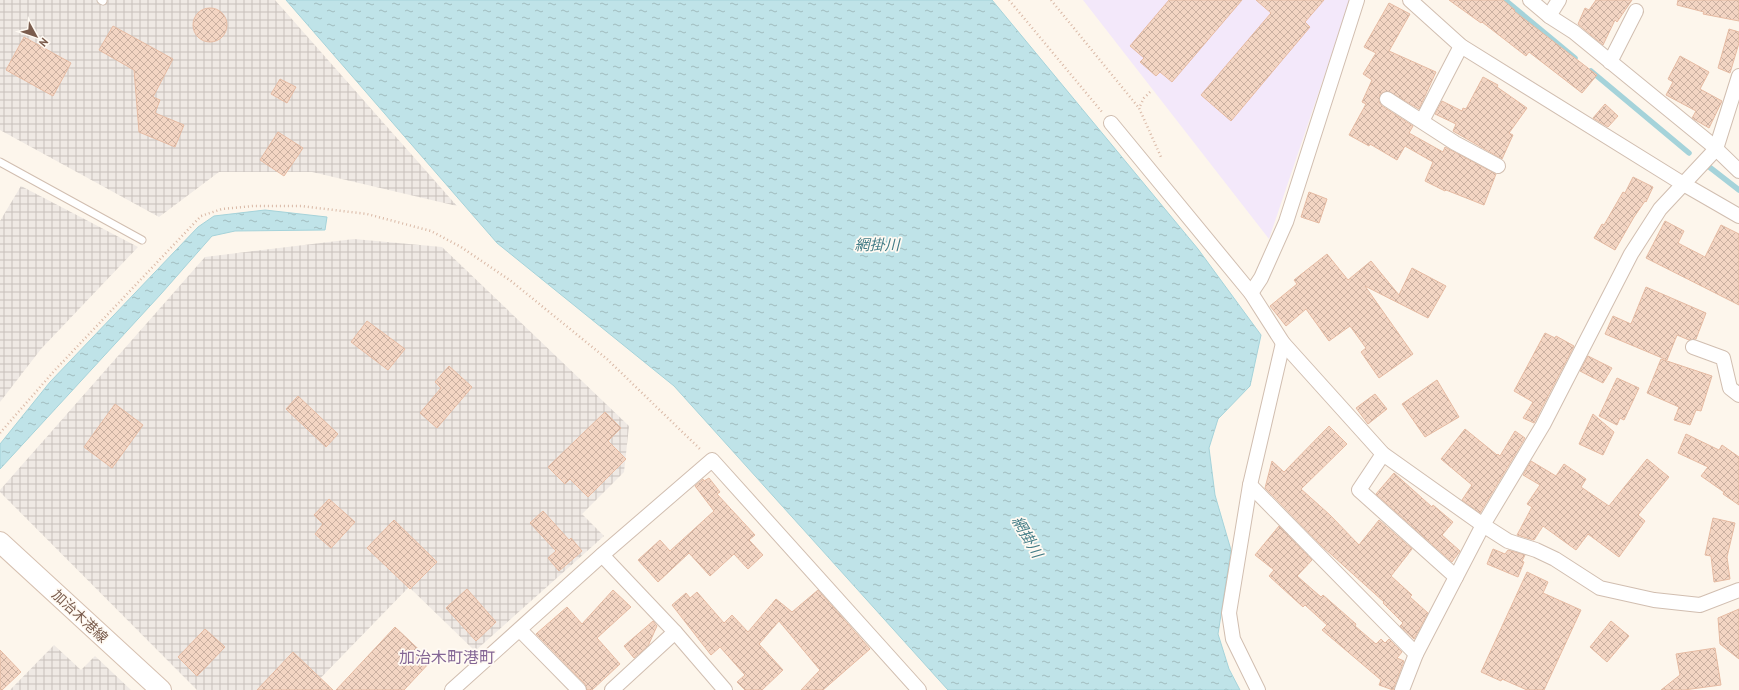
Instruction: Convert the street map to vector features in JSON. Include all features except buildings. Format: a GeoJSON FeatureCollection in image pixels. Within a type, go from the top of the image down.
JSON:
{"type":"FeatureCollection","features":[{"type":"Feature","properties":{"kind":"main road","name":"加治木港線"},"geometry":{"type":"LineString","coordinates":[[0,542],[161,690]]}},
{"type":"Feature","properties":{"kind":"street"},"geometry":{"type":"LineString","coordinates":[[1251,293],[1261,278],[1286,222],[1357,0]]}},
{"type":"Feature","properties":{"kind":"street"},"geometry":{"type":"LineString","coordinates":[[1410,0],[1461,46],[1684,184],[1739,216]]}},
{"type":"Feature","properties":{"kind":"street"},"geometry":{"type":"LineString","coordinates":[[1530,0],[1548,16],[1574,32],[1716,149],[1739,171]]}},
{"type":"Feature","properties":{"kind":"street"},"geometry":{"type":"LineString","coordinates":[[1548,16],[1559,0]]}},
{"type":"Feature","properties":{"kind":"street"},"geometry":{"type":"LineString","coordinates":[[1610,62],[1636,11]]}},
{"type":"Feature","properties":{"kind":"street"},"geometry":{"type":"LineString","coordinates":[[1422,121],[1461,46]]}},
{"type":"Feature","properties":{"kind":"street"},"geometry":{"type":"LineString","coordinates":[[1402,690],[1416,654],[1483,525],[1543,425],[1630,254],[1660,209],[1716,149],[1739,76]]}},
{"type":"Feature","properties":{"kind":"street"},"geometry":{"type":"LineString","coordinates":[[1387,99],[1455,143],[1498,166]]}},
{"type":"Feature","properties":{"kind":"street"},"geometry":{"type":"LineString","coordinates":[[1111,123],[1251,293],[1283,343],[1383,454],[1508,541],[1536,550],[1555,559],[1600,588],[1654,600],[1700,605],[1739,590]]}},
{"type":"Feature","properties":{"kind":"street"},"geometry":{"type":"LineString","coordinates":[[1258,690],[1233,639],[1229,613],[1250,485],[1283,343]]}},
{"type":"Feature","properties":{"kind":"street"},"geometry":{"type":"LineString","coordinates":[[1693,347],[1722,358],[1730,388],[1739,395]]}},
{"type":"Feature","properties":{"kind":"street"},"geometry":{"type":"LineString","coordinates":[[1383,454],[1359,490],[1456,577]]}},
{"type":"Feature","properties":{"kind":"street"},"geometry":{"type":"LineString","coordinates":[[452,690],[602,555],[712,460],[919,690]]}},
{"type":"Feature","properties":{"kind":"street"},"geometry":{"type":"LineString","coordinates":[[1250,485],[1416,654]]}},
{"type":"Feature","properties":{"kind":"street"},"geometry":{"type":"LineString","coordinates":[[602,555],[675,632],[725,690]]}},
{"type":"Feature","properties":{"kind":"street"},"geometry":{"type":"LineString","coordinates":[[520,630],[579,690]]}},
{"type":"Feature","properties":{"kind":"street"},"geometry":{"type":"LineString","coordinates":[[612,690],[675,632]]}},
{"type":"Feature","properties":{"kind":"lane"},"geometry":{"type":"LineString","coordinates":[[0,162],[142,240]]}},
{"type":"Feature","properties":{"kind":"path"},"geometry":{"type":"LineString","coordinates":[[1009,0],[1111,123]]}},
{"type":"Feature","properties":{"kind":"path"},"geometry":{"type":"LineString","coordinates":[[1051,0],[1139,108],[1163,161]]}},
{"type":"Feature","properties":{"kind":"path"},"geometry":{"type":"LineString","coordinates":[[1139,108],[1144,98],[1150,92]]}},
{"type":"Feature","properties":{"kind":"path"},"geometry":{"type":"LineString","coordinates":[[0,434],[55,370],[201,216],[222,209],[253,206],[301,206],[367,214],[431,231],[461,247],[511,281],[607,359],[712,460]]}},
{"type":"Feature","properties":{"kind":"shaded area"},"geometry":{"type":"Polygon","coordinates":[[[0,0],[275,0],[457,206],[312,172],[219,172],[159,217],[0,130],[0,0]]]}},
{"type":"Feature","properties":{"kind":"shaded area"},"geometry":{"type":"Polygon","coordinates":[[[1083,0],[1350,0],[1269,239],[1083,0]]]}},
{"type":"Feature","properties":{"kind":"shaded area"},"geometry":{"type":"Polygon","coordinates":[[[21,186],[138,247],[41,349],[0,402],[0,221],[21,186]]]}},
{"type":"Feature","properties":{"kind":"shaded area"},"geometry":{"type":"Polygon","coordinates":[[[354,239],[442,247],[629,426],[624,472],[582,514],[604,536],[475,651],[409,587],[309,690],[197,690],[0,492],[0,490],[205,257],[354,239]]]}},
{"type":"Feature","properties":{"kind":"shaded area"},"geometry":{"type":"Polygon","coordinates":[[[54,645],[81,670],[95,656],[131,690],[10,690],[54,645]]]}},
{"type":"Feature","properties":{"kind":"water","name":"網掛川"},"geometry":{"type":"Polygon","coordinates":[[[286,0],[992,0],[1198,249],[1261,335],[1250,386],[1218,419],[1209,448],[1215,495],[1231,550],[1218,634],[1229,669],[1240,690],[948,690],[674,386],[497,243],[286,0]]]}},
{"type":"Feature","properties":{"kind":"water"},"geometry":{"type":"Polygon","coordinates":[[[265,210],[327,217],[325,230],[235,231],[212,236],[161,294],[0,469],[0,444],[50,382],[198,227],[214,216],[265,210]]]}},
{"type":"Feature","properties":{"kind":"waterway"},"geometry":{"type":"LineString","coordinates":[[1505,0],[1575,58]]}},
{"type":"Feature","properties":{"kind":"waterway"},"geometry":{"type":"LineString","coordinates":[[1591,71],[1689,153]]}},
{"type":"Feature","properties":{"kind":"waterway"},"geometry":{"type":"LineString","coordinates":[[1708,166],[1739,190]]}},
{"type":"Feature","properties":{"kind":"district","name":"加治木町港町"},"geometry":{"type":"Point","coordinates":[447,657]}}]}
